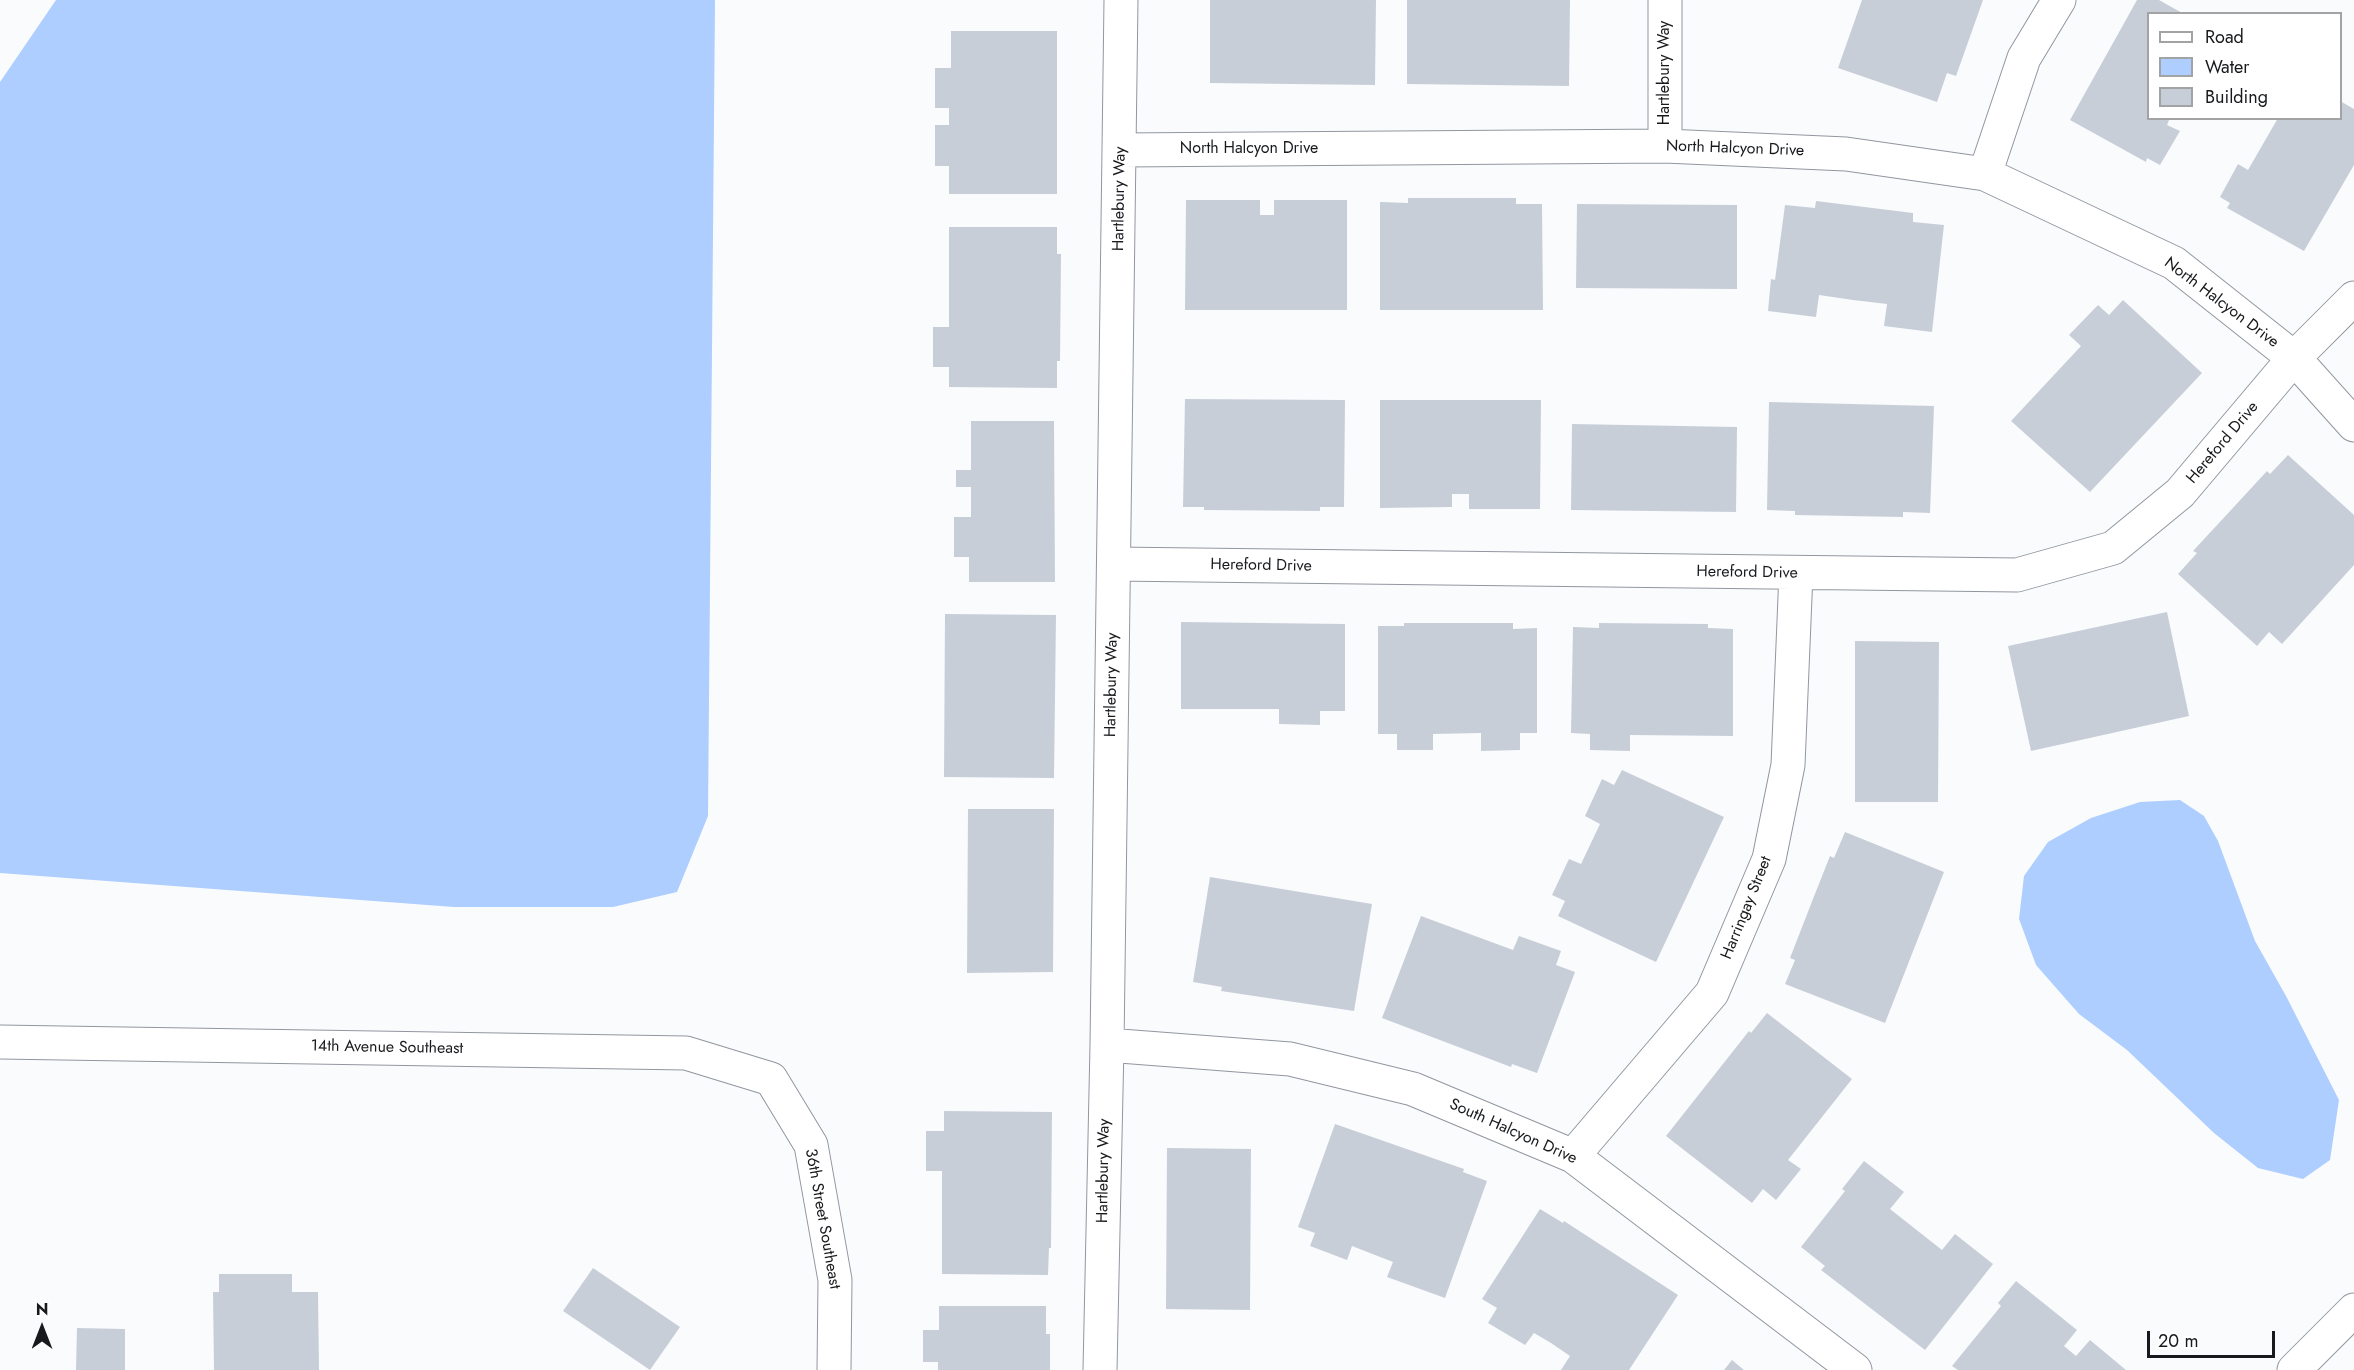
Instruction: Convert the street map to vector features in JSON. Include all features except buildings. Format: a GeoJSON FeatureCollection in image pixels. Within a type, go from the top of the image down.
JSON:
{"type":"FeatureCollection","features":[{"type":"Feature","properties":{"kind":"street","name":"Hartlebury Way"},"geometry":{"type":"LineString","coordinates":[[1100,1370],[1121,150],[1121,0]]}},
{"type":"Feature","properties":{"kind":"street","name":"Hartlebury Way"},"geometry":{"type":"LineString","coordinates":[[1665,0],[1665,146]]}},
{"type":"Feature","properties":{"kind":"street"},"geometry":{"type":"LineString","coordinates":[[1985,174],[2024,58],[2059,0]]}},
{"type":"Feature","properties":{"kind":"street","name":"North Halcyon Drive"},"geometry":{"type":"LineString","coordinates":[[1121,150],[1665,146],[1846,154],[1985,174],[2174,263],[2294,358]]}},
{"type":"Feature","properties":{"kind":"street","name":"Hereford Drive"},"geometry":{"type":"LineString","coordinates":[[1114,564],[2018,575],[2113,548],[2180,493],[2294,358],[2354,298]]}},
{"type":"Feature","properties":{"kind":"street"},"geometry":{"type":"LineString","coordinates":[[2294,358],[2354,425]]}},
{"type":"Feature","properties":{"kind":"street","name":"Harringay Street"},"geometry":{"type":"LineString","coordinates":[[1573,1156],[1712,993],[1769,859],[1788,765],[1796,573]]}},
{"type":"Feature","properties":{"kind":"street","name":"14th Avenue Southeast"},"geometry":{"type":"LineString","coordinates":[[0,1042],[686,1053],[771,1079]]}},
{"type":"Feature","properties":{"kind":"street","name":"South Halcyon Drive"},"geometry":{"type":"LineString","coordinates":[[1107,1045],[1290,1059],[1413,1089],[1573,1156],[1855,1370]]}},
{"type":"Feature","properties":{"kind":"street","name":"36th Street Southeast"},"geometry":{"type":"LineString","coordinates":[[771,1079],[811,1145],[835,1280],[834,1370]]}},
{"type":"Feature","properties":{"kind":"street"},"geometry":{"type":"LineString","coordinates":[[2294,1370],[2354,1310]]}},
{"type":"Feature","properties":{"kind":"water"},"geometry":{"type":"Polygon","coordinates":[[[56,0],[715,0],[708,816],[677,892],[613,907],[454,907],[0,873],[0,82],[56,0]]]}},
{"type":"Feature","properties":{"kind":"water"},"geometry":{"type":"Polygon","coordinates":[[[2180,800],[2204,816],[2218,841],[2255,941],[2339,1100],[2330,1160],[2303,1179],[2258,1168],[2214,1133],[2127,1050],[2079,1014],[2036,965],[2019,919],[2024,876],[2048,842],[2091,818],[2140,802],[2180,800]]]}}]}
